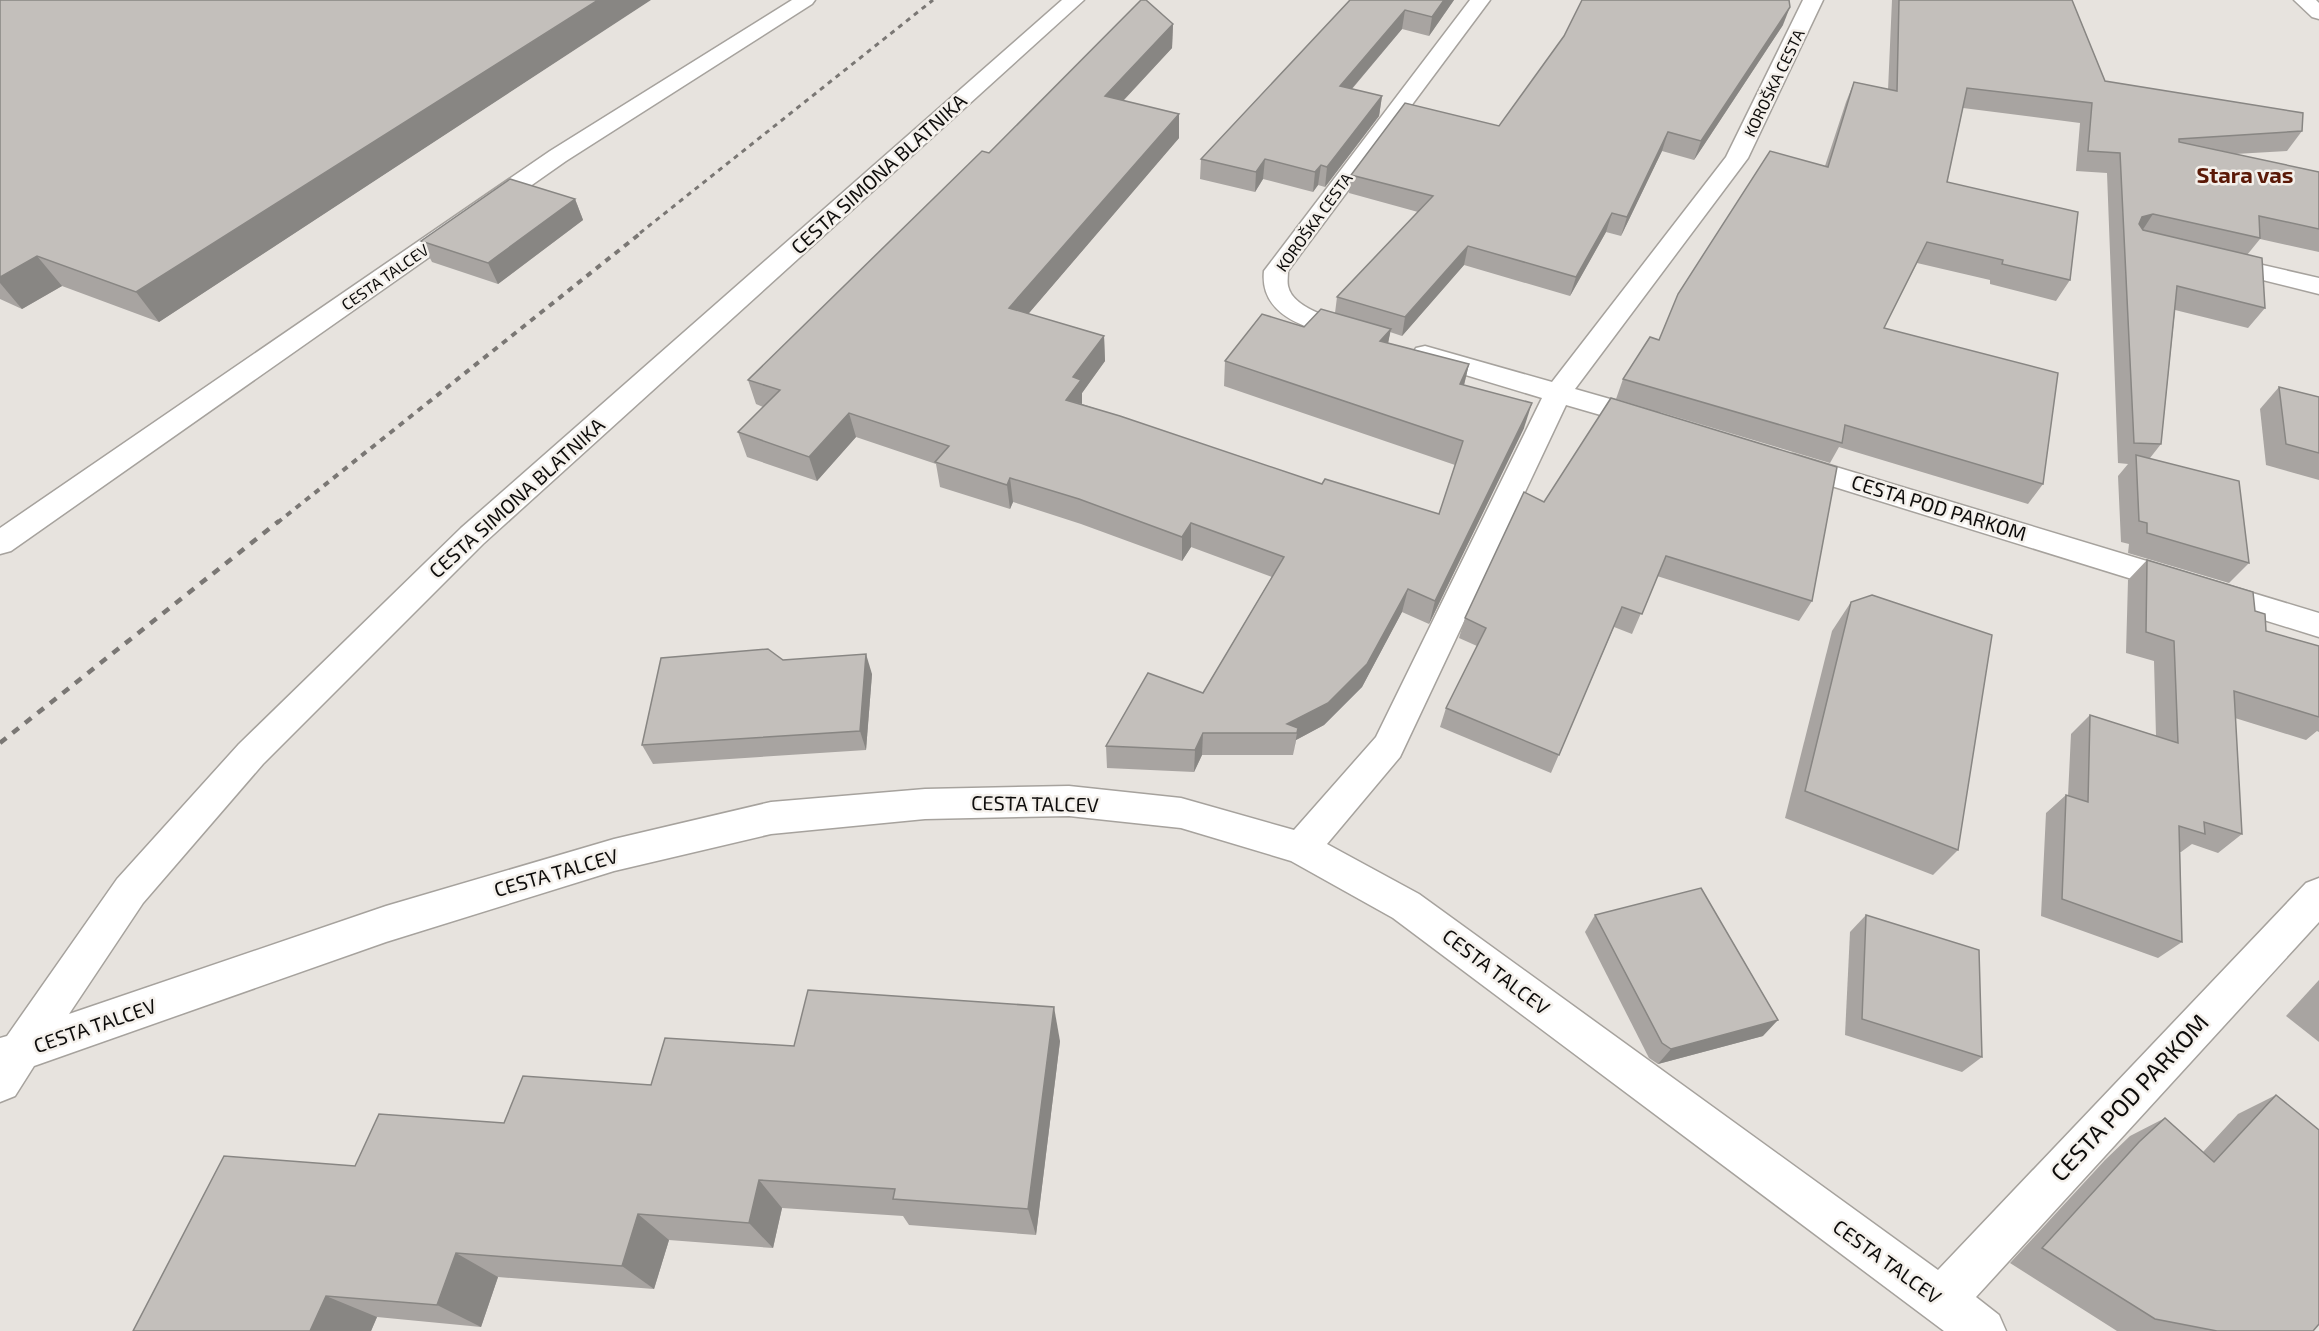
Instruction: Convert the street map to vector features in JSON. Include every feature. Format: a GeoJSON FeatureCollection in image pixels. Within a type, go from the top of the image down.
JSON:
{"type":"FeatureCollection","features":[{"type":"Feature","properties":{"kind":"street","name":"CESTA TALCEV"},"geometry":{"type":"LineString","coordinates":[[0,543],[558,156],[805,0]]}},
{"type":"Feature","properties":{"kind":"street","name":"CESTA SIMONA BLATNIKA"},"geometry":{"type":"LineString","coordinates":[[6,1064],[130,891],[260,746],[472,536],[1074,0]]}},
{"type":"Feature","properties":{"kind":"street","name":"KOROŠKA CESTA"},"geometry":{"type":"LineString","coordinates":[[1375,339],[1304,318],[1287,304],[1275,288],[1276,271],[1480,0]]}},
{"type":"Feature","properties":{"kind":"street","name":"KOROŠKA CESTA"},"geometry":{"type":"LineString","coordinates":[[1301,848],[1388,747],[1558,393],[1737,158],[1813,0]]}},
{"type":"Feature","properties":{"kind":"street"},"geometry":{"type":"LineString","coordinates":[[2304,0],[2319,13]]}},
{"type":"Feature","properties":{"kind":"street"},"geometry":{"type":"LineString","coordinates":[[2196,256],[2319,286]]}},
{"type":"Feature","properties":{"kind":"street"},"geometry":{"type":"LineString","coordinates":[[1408,349],[1672,428]]}},
{"type":"Feature","properties":{"kind":"street","name":"CESTA POD PARKOM"},"geometry":{"type":"LineString","coordinates":[[1764,455],[2319,625]]}},
{"type":"Feature","properties":{"kind":"street","name":"CESTA TALCEV"},"geometry":{"type":"LineString","coordinates":[[6,1064],[386,924],[614,855],[771,818],[925,804],[1069,801],[1181,813],[1301,848],[1406,906],[1983,1331]]}},
{"type":"Feature","properties":{"kind":"street","name":"CESTA POD PARKOM"},"geometry":{"type":"LineString","coordinates":[[1941,1301],[2319,895]]}},
{"type":"Feature","properties":{"kind":"building"},"geometry":{"type":"Polygon","coordinates":[[[0,0],[598,0],[136,292],[37,256],[0,277],[0,0]]]}},
{"type":"Feature","properties":{"kind":"building"},"geometry":{"type":"Polygon","coordinates":[[[1141,0],[1146,0],[1173,24],[1105,96],[1179,114],[1009,308],[1104,336],[1073,377],[1081,380],[1066,400],[1322,484],[1325,479],[1439,514],[1463,441],[1225,361],[1262,314],[1304,327],[1321,309],[1391,329],[1380,341],[1469,364],[1460,384],[1532,403],[1435,601],[1408,589],[1367,664],[1328,703],[1287,724],[1298,728],[1297,733],[1203,733],[1195,750],[1106,746],[1148,673],[1203,693],[1284,557],[1191,523],[1182,537],[1079,499],[1010,478],[1007,485],[935,462],[949,446],[849,413],[809,457],[738,432],[780,390],[748,380],[982,151],[989,153],[1141,0]]]}},
{"type":"Feature","properties":{"kind":"building"},"geometry":{"type":"Polygon","coordinates":[[[1350,0],[1444,0],[1432,17],[1405,10],[1340,86],[1382,96],[1327,167],[1321,165],[1315,172],[1265,159],[1256,172],[1201,159],[1350,0]]]}},
{"type":"Feature","properties":{"kind":"building"},"geometry":{"type":"Polygon","coordinates":[[[1582,0],[1789,0],[1790,7],[1701,141],[1668,132],[1627,217],[1612,213],[1576,277],[1468,246],[1405,317],[1337,297],[1433,196],[1351,175],[1405,103],[1499,126],[1564,36],[1582,0]]]}},
{"type":"Feature","properties":{"kind":"building"},"geometry":{"type":"Polygon","coordinates":[[[1899,0],[2072,0],[2105,81],[2303,113],[2302,131],[2179,139],[2179,142],[2319,172],[2319,229],[2259,216],[2260,238],[2153,214],[2142,217],[2139,224],[2143,230],[2262,258],[2265,308],[2177,286],[2161,444],[2134,443],[2120,153],[2088,151],[2092,103],[1967,88],[1947,182],[2078,212],[2070,280],[2002,264],[2003,260],[1927,242],[1884,328],[2058,373],[2043,484],[1845,425],[1842,443],[1623,379],[1650,337],[1659,340],[1678,294],[1770,151],[1828,167],[1854,82],[1897,91],[1899,0]]]}},
{"type":"Feature","properties":{"kind":"building"},"geometry":{"type":"Polygon","coordinates":[[[510,179],[575,199],[488,263],[421,241],[510,179]]]}},
{"type":"Feature","properties":{"kind":"building"},"geometry":{"type":"Polygon","coordinates":[[[2279,387],[2319,397],[2319,453],[2286,444],[2279,387]]]}},
{"type":"Feature","properties":{"kind":"building"},"geometry":{"type":"Polygon","coordinates":[[[1611,398],[1837,467],[1812,601],[1666,556],[1642,614],[1622,607],[1559,755],[1446,708],[1486,628],[1465,618],[1524,492],[1544,502],[1611,398]]]}},
{"type":"Feature","properties":{"kind":"building"},"geometry":{"type":"Polygon","coordinates":[[[2136,455],[2239,481],[2249,563],[2147,533],[2147,523],[2139,521],[2136,455]]]}},
{"type":"Feature","properties":{"kind":"building"},"geometry":{"type":"Polygon","coordinates":[[[2147,560],[2253,592],[2255,611],[2265,614],[2266,631],[2319,646],[2319,717],[2234,691],[2242,834],[2204,822],[2205,834],[2179,826],[2182,942],[2062,899],[2066,795],[2088,802],[2090,715],[2178,743],[2174,641],[2146,632],[2147,560]]]}},
{"type":"Feature","properties":{"kind":"building"},"geometry":{"type":"Polygon","coordinates":[[[1872,595],[1992,635],[1958,850],[1805,791],[1851,602],[1872,595]]]}},
{"type":"Feature","properties":{"kind":"building"},"geometry":{"type":"Polygon","coordinates":[[[768,649],[783,660],[866,654],[860,731],[642,745],[661,658],[768,649]]]}},
{"type":"Feature","properties":{"kind":"building"},"geometry":{"type":"Polygon","coordinates":[[[1701,888],[1778,1020],[1671,1049],[1662,1043],[1595,915],[1701,888]]]}},
{"type":"Feature","properties":{"kind":"building"},"geometry":{"type":"Polygon","coordinates":[[[1866,915],[1979,950],[1982,1057],[1862,1019],[1866,915]]]}},
{"type":"Feature","properties":{"kind":"building"},"geometry":{"type":"Polygon","coordinates":[[[808,990],[1054,1007],[1028,1209],[893,1199],[895,1189],[759,1180],[749,1223],[638,1214],[622,1266],[456,1253],[437,1305],[326,1296],[310,1331],[133,1331],[224,1156],[355,1166],[379,1114],[504,1123],[523,1076],[651,1085],[665,1038],[794,1046],[808,990]]]}},
{"type":"Feature","properties":{"kind":"building"},"geometry":{"type":"Polygon","coordinates":[[[2276,1095],[2319,1130],[2319,1324],[2313,1331],[2217,1331],[2155,1319],[2042,1248],[2139,1142],[2165,1118],[2214,1162],[2276,1095]]]}},
{"type":"Feature","properties":{"kind":"railway"},"geometry":{"type":"LineString","coordinates":[[640,233],[933,0]]}},
{"type":"Feature","properties":{"kind":"railway"},"geometry":{"type":"LineString","coordinates":[[277,523],[642,232]]}},
{"type":"Feature","properties":{"kind":"railway"},"geometry":{"type":"LineString","coordinates":[[0,743],[279,521]]}},
{"type":"Feature","properties":{"kind":"district","name":"Stara vas"},"geometry":{"type":"Point","coordinates":[2245,175]}}]}
